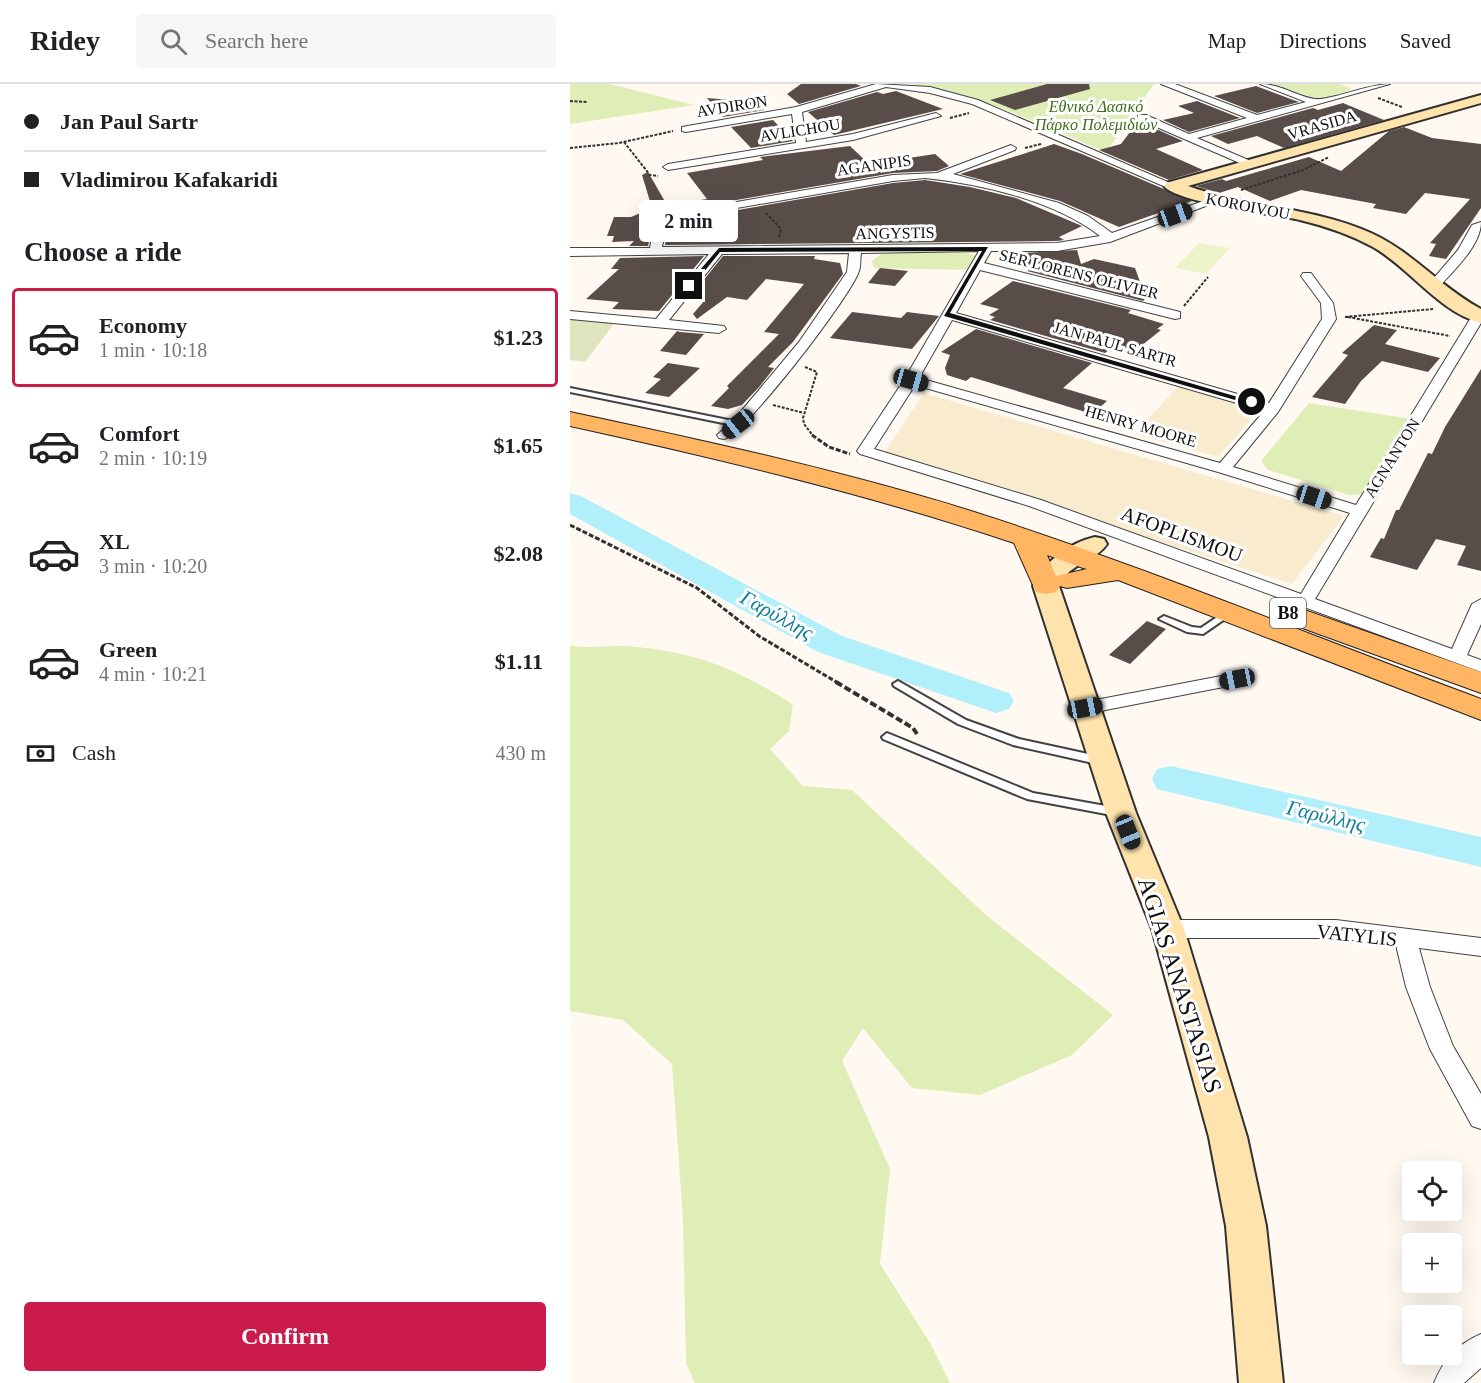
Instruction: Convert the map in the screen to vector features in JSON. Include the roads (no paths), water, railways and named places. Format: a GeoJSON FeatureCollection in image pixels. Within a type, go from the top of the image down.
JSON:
{"type":"FeatureCollection","features":[{"type":"Feature","properties":{"kind":"main road","name":"B8"},"geometry":{"type":"LineString","coordinates":[[570,403],[731,429],[907,481],[1070,571],[1481,683]]}},
{"type":"Feature","properties":{"kind":"main road","name":"B8"},"geometry":{"type":"LineString","coordinates":[[570,419],[795,469],[893,495],[1023,537],[1070,571],[1098,574],[1125,573],[1481,710]]}},
{"type":"Feature","properties":{"kind":"main road"},"geometry":{"type":"LineString","coordinates":[[1023,537],[1032,548],[1070,571]]}},
{"type":"Feature","properties":{"kind":"street","name":"KOROIVOU"},"geometry":{"type":"LineString","coordinates":[[885,84],[947,93],[990,108],[1059,139],[1213,201],[1305,216],[1342,227],[1395,253],[1433,286],[1457,304],[1480,317]]}},
{"type":"Feature","properties":{"kind":"street","name":"AVDIRON"},"geometry":{"type":"LineString","coordinates":[[686,129],[797,110],[862,93],[885,84]]}},
{"type":"Feature","properties":{"kind":"street"},"geometry":{"type":"LineString","coordinates":[[1166,84],[1255,118]]}},
{"type":"Feature","properties":{"kind":"street"},"geometry":{"type":"LineString","coordinates":[[1265,84],[1315,102]]}},
{"type":"Feature","properties":{"kind":"street"},"geometry":{"type":"LineString","coordinates":[[1188,136],[1360,88],[1385,84]]}},
{"type":"Feature","properties":{"kind":"street","name":"VRASIDA"},"geometry":{"type":"LineString","coordinates":[[1172,186],[1481,99]]}},
{"type":"Feature","properties":{"kind":"street"},"geometry":{"type":"LineString","coordinates":[[797,110],[801,145]]}},
{"type":"Feature","properties":{"kind":"street","name":"AVLICHOU"},"geometry":{"type":"LineString","coordinates":[[668,167],[854,137],[936,116]]}},
{"type":"Feature","properties":{"kind":"street"},"geometry":{"type":"LineString","coordinates":[[1142,117],[1249,164]]}},
{"type":"Feature","properties":{"kind":"street"},"geometry":{"type":"LineString","coordinates":[[939,176],[1011,148]]}},
{"type":"Feature","properties":{"kind":"street","name":"AGANIPIS"},"geometry":{"type":"LineString","coordinates":[[656,250],[660,225],[668,218],[893,178],[939,176],[956,178],[1055,205],[1084,218],[1110,238]]}},
{"type":"Feature","properties":{"kind":"street","name":"ANGYSTIS"},"geometry":{"type":"LineString","coordinates":[[570,252],[1057,247],[1110,238],[1213,201]]}},
{"type":"Feature","properties":{"kind":"street"},"geometry":{"type":"LineString","coordinates":[[1433,286],[1468,252],[1476,227],[1481,225]]}},
{"type":"Feature","properties":{"kind":"street"},"geometry":{"type":"LineString","coordinates":[[911,380],[986,249]]}},
{"type":"Feature","properties":{"kind":"street"},"geometry":{"type":"LineString","coordinates":[[660,322],[719,250]]}},
{"type":"Feature","properties":{"kind":"street"},"geometry":{"type":"LineString","coordinates":[[731,429],[791,362],[853,272],[855,250]]}},
{"type":"Feature","properties":{"kind":"street","name":"SER LORENS OLIVIER"},"geometry":{"type":"LineString","coordinates":[[976,265],[1175,315]]}},
{"type":"Feature","properties":{"kind":"street"},"geometry":{"type":"LineString","coordinates":[[1223,469],[1273,409],[1329,319],[1327,303],[1307,276]]}},
{"type":"Feature","properties":{"kind":"street","name":"JAN PAUL SARTR"},"geometry":{"type":"LineString","coordinates":[[947,314],[1273,409]]}},
{"type":"Feature","properties":{"kind":"street"},"geometry":{"type":"LineString","coordinates":[[570,315],[719,328]]}},
{"type":"Feature","properties":{"kind":"street","name":"AGNANTON"},"geometry":{"type":"LineString","coordinates":[[1305,601],[1480,317]]}},
{"type":"Feature","properties":{"kind":"street","name":"AFOPLISMOU"},"geometry":{"type":"LineString","coordinates":[[911,380],[865,451],[1035,503],[1481,666]]}},
{"type":"Feature","properties":{"kind":"street","name":"HENRY MOORE"},"geometry":{"type":"LineString","coordinates":[[911,380],[1223,469],[1359,511]]}},
{"type":"Feature","properties":{"kind":"street","name":"AGIAS ANASTASIAS"},"geometry":{"type":"LineString","coordinates":[[1070,571],[1085,708],[1120,813],[1168,929],[1228,1137],[1246,1226],[1261,1383]]}},
{"type":"Feature","properties":{"kind":"street"},"geometry":{"type":"LineString","coordinates":[[1457,657],[1479,614]]}},
{"type":"Feature","properties":{"kind":"street"},"geometry":{"type":"LineString","coordinates":[[1085,708],[1237,679]]}},
{"type":"Feature","properties":{"kind":"street","name":"VATYLIS"},"geometry":{"type":"LineString","coordinates":[[1168,929],[1336,929],[1405,938],[1418,987],[1442,1049],[1477,1110]]}},
{"type":"Feature","properties":{"kind":"street"},"geometry":{"type":"LineString","coordinates":[[1405,938],[1481,947]]}},
{"type":"Feature","properties":{"kind":"street"},"geometry":{"type":"LineString","coordinates":[[1449,1383],[1454,1371],[1481,1349]]}},
{"type":"Feature","properties":{"kind":"lane"},"geometry":{"type":"LineString","coordinates":[[570,390],[731,429]]}},
{"type":"Feature","properties":{"kind":"lane"},"geometry":{"type":"LineString","coordinates":[[1164,619],[1190,630],[1203,631],[1229,612]]}},
{"type":"Feature","properties":{"kind":"lane"},"geometry":{"type":"LineString","coordinates":[[898,684],[962,722],[1017,742],[1103,761]]}},
{"type":"Feature","properties":{"kind":"lane"},"geometry":{"type":"LineString","coordinates":[[887,737],[1030,796],[1120,813]]}},
{"type":"Feature","properties":{"kind":"waterway","name":"Γαρύλλης"},"geometry":{"type":"LineString","coordinates":[[570,502],[830,644],[996,701]]}},
{"type":"Feature","properties":{"kind":"waterway","name":"Γαρύλλης"},"geometry":{"type":"LineString","coordinates":[[1171,779],[1481,852]]}},
{"type":"Feature","properties":{"kind":"park label","name":"Εθνικό Δασικό Πάρκο Πολεμιδιών"},"geometry":{"type":"Point","coordinates":[1096,115]}}]}
